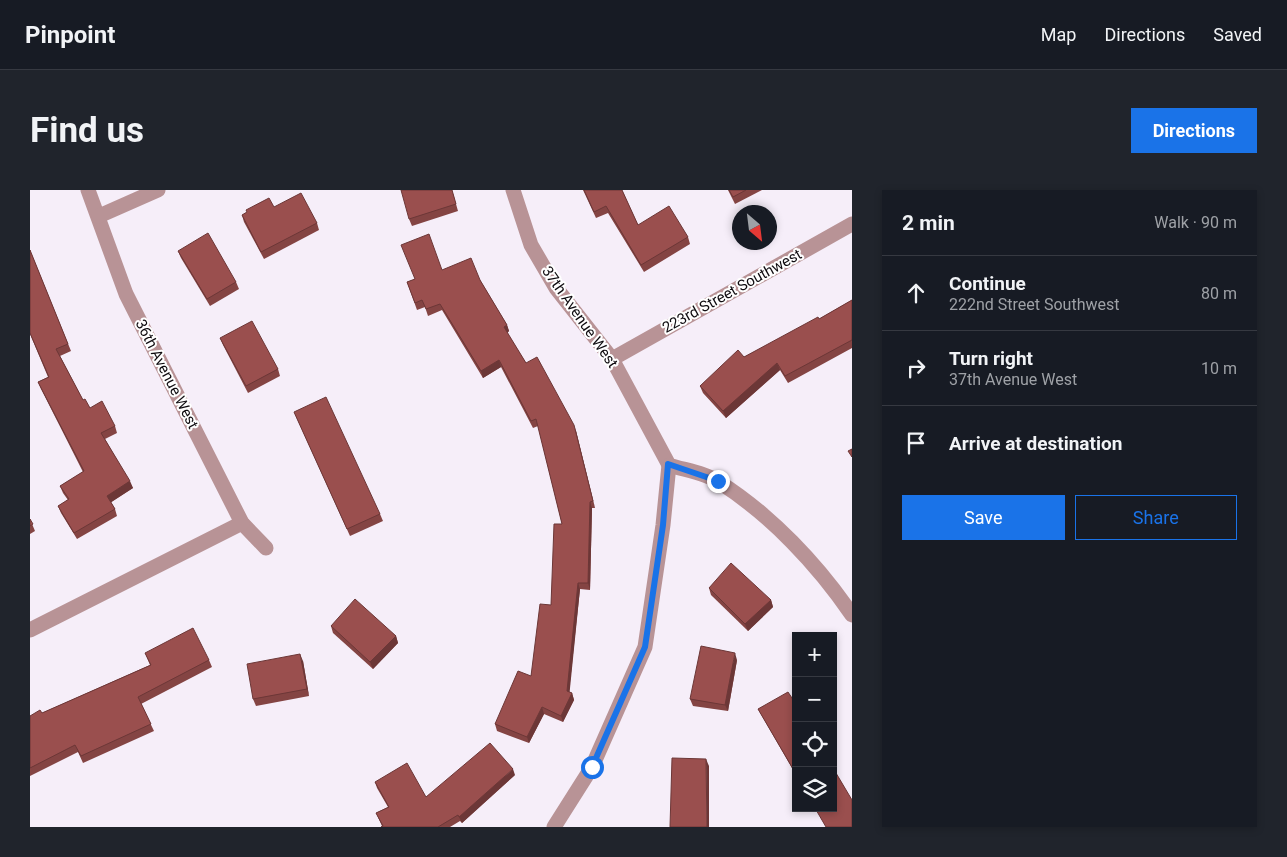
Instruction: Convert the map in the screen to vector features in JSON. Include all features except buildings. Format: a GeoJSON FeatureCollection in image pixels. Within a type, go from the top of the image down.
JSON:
{"type":"FeatureCollection","features":[{"type":"Feature","properties":{"kind":"street","name":"36th Avenue West"},"geometry":{"type":"LineString","coordinates":[[88,190],[126,294],[242,522],[266,548]]}},
{"type":"Feature","properties":{"kind":"street"},"geometry":{"type":"LineString","coordinates":[[99,216],[158,190]]}},
{"type":"Feature","properties":{"kind":"street","name":"37th Avenue West"},"geometry":{"type":"LineString","coordinates":[[514,190],[531,245],[556,288],[612,359],[668,464]]}},
{"type":"Feature","properties":{"kind":"street","name":"223rd Street Southwest"},"geometry":{"type":"LineString","coordinates":[[612,359],[852,224]]}},
{"type":"Feature","properties":{"kind":"street"},"geometry":{"type":"LineString","coordinates":[[554,827],[592,767],[645,647],[663,525],[668,464],[718,481],[754,508],[807,557],[832,586],[852,615]]}},
{"type":"Feature","properties":{"kind":"street"},"geometry":{"type":"LineString","coordinates":[[30,630],[242,522]]}},
{"type":"Feature","properties":{"kind":"route"},"geometry":{"type":"LineString","coordinates":[[592,767],[645,647],[663,525],[668,464],[718,481]]}}]}
